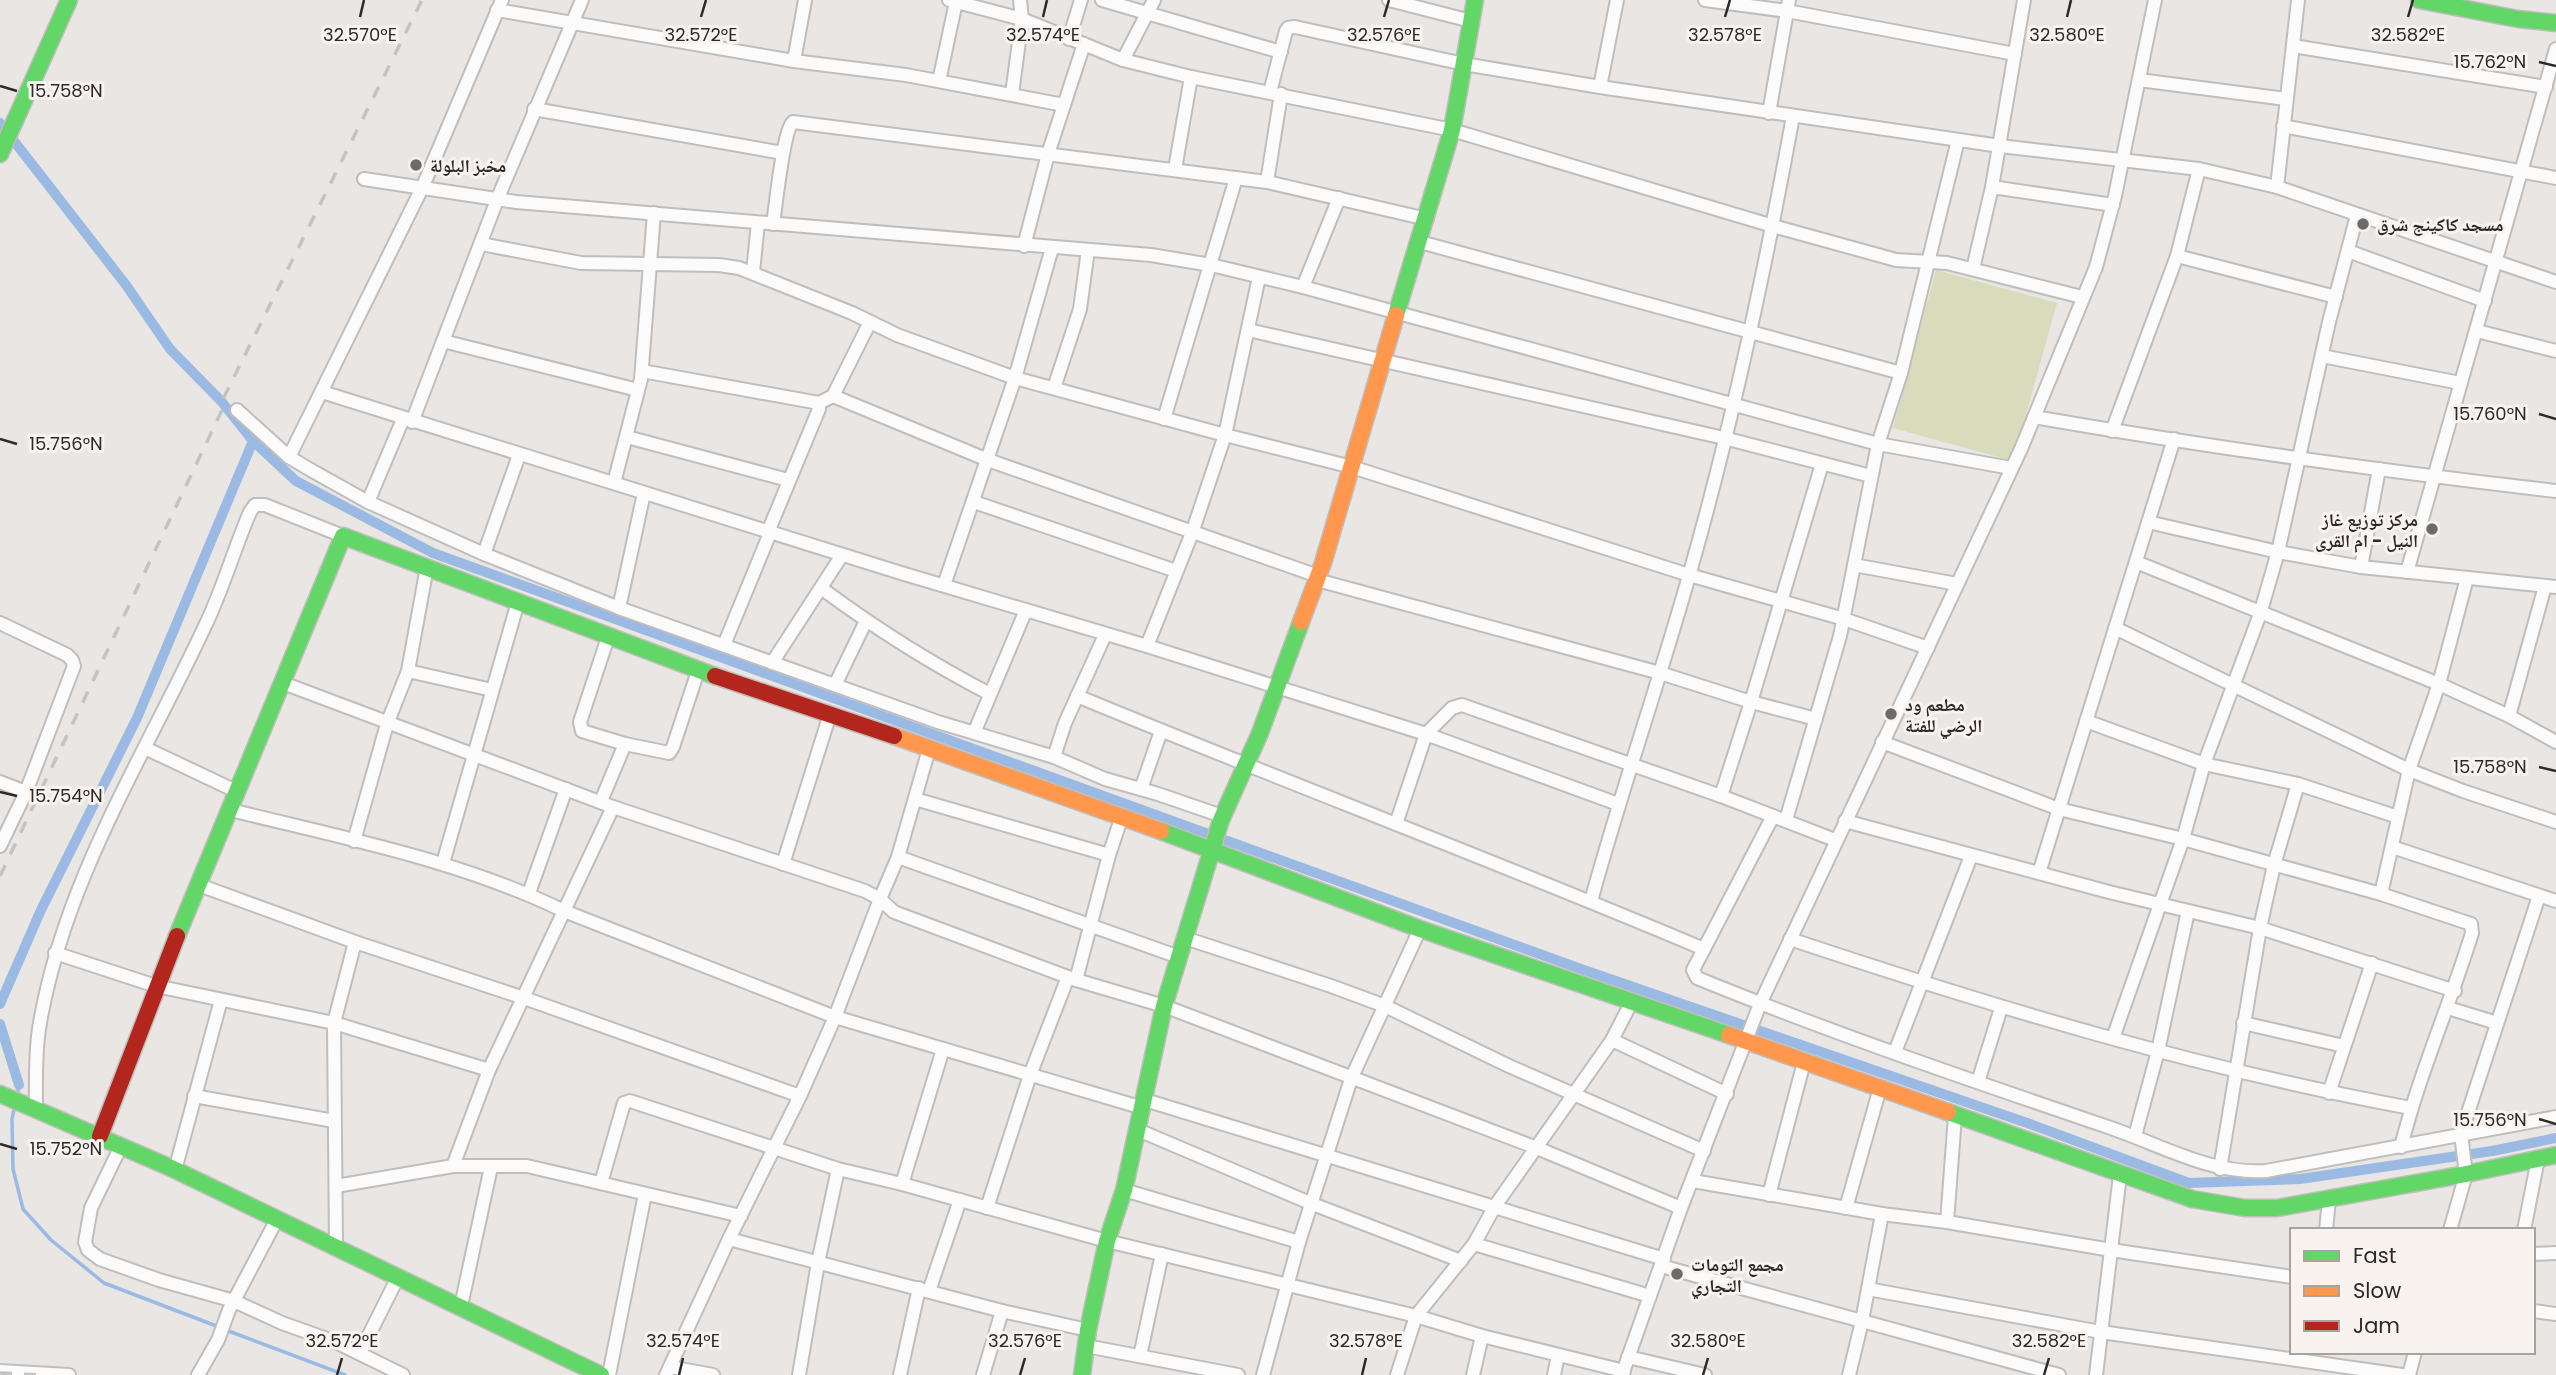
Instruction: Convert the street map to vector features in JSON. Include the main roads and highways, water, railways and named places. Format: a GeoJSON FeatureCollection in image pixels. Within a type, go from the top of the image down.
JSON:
{"type":"FeatureCollection","features":[{"type":"Feature","properties":{"kind":"main road"},"geometry":{"type":"LineString","coordinates":[[0,154],[69,0]]}},
{"type":"Feature","properties":{"kind":"main road"},"geometry":{"type":"LineString","coordinates":[[1082,1375],[1107,1241],[1124,1190],[1164,1006],[1221,818],[1246,766],[1278,687],[1318,578],[1452,130],[1475,0]]}},
{"type":"Feature","properties":{"kind":"main road"},"geometry":{"type":"LineString","coordinates":[[2419,0],[2518,19],[2556,23]]}},
{"type":"Feature","properties":{"kind":"main road"},"geometry":{"type":"LineString","coordinates":[[100,1136],[156,986],[343,536],[698,671],[830,714],[1211,849],[1420,929],[1747,1040],[2192,1199],[2222,1207],[2250,1210],[2329,1199],[2466,1174],[2556,1154]]}},
{"type":"Feature","properties":{"kind":"main road"},"geometry":{"type":"LineString","coordinates":[[0,1094],[175,1170],[276,1221],[461,1306],[599,1374]]}},
{"type":"Feature","properties":{"kind":"waterway"},"geometry":{"type":"LineString","coordinates":[[0,123],[126,285],[170,349],[222,402],[253,441],[296,481],[433,553],[1581,969],[2030,1124],[2189,1183],[2300,1179],[2492,1151],[2556,1138]]}},
{"type":"Feature","properties":{"kind":"waterway"},"geometry":{"type":"LineString","coordinates":[[0,1004],[41,910],[137,718],[253,441]]}},
{"type":"Feature","properties":{"kind":"waterway"},"geometry":{"type":"LineString","coordinates":[[0,1024],[19,1085]]}},
{"type":"Feature","properties":{"kind":"waterway"},"geometry":{"type":"LineString","coordinates":[[17,1097],[19,1085]]}},
{"type":"Feature","properties":{"kind":"waterway"},"geometry":{"type":"LineString","coordinates":[[15,1105],[12,1119],[13,1169],[23,1209],[51,1240],[104,1283],[219,1327]]}},
{"type":"Feature","properties":{"kind":"waterway"},"geometry":{"type":"LineString","coordinates":[[226,1330],[345,1375]]}},
{"type":"Feature","properties":{"kind":"railway"},"geometry":{"type":"LineString","coordinates":[[0,876],[223,408],[224,397],[422,0]]}},
{"type":"Feature","properties":{"kind":"railway"},"geometry":{"type":"LineString","coordinates":[[0,1373],[39,1375]]}},
{"type":"Feature","properties":{"kind":"place","name":"مخبز البلولة"},"geometry":{"type":"Point","coordinates":[416,165]}},
{"type":"Feature","properties":{"kind":"place","name":"مسجد كاكينج شرق"},"geometry":{"type":"Point","coordinates":[2363,224]}},
{"type":"Feature","properties":{"kind":"place","name":"مركز توزيع غاز النيل - ام القرى"},"geometry":{"type":"Point","coordinates":[2432,529]}},
{"type":"Feature","properties":{"kind":"place","name":"مطعم ود الرضي للفتة"},"geometry":{"type":"Point","coordinates":[1891,714]}},
{"type":"Feature","properties":{"kind":"place","name":"مجمع التومات التجاري"},"geometry":{"type":"Point","coordinates":[1677,1274]}}]}
